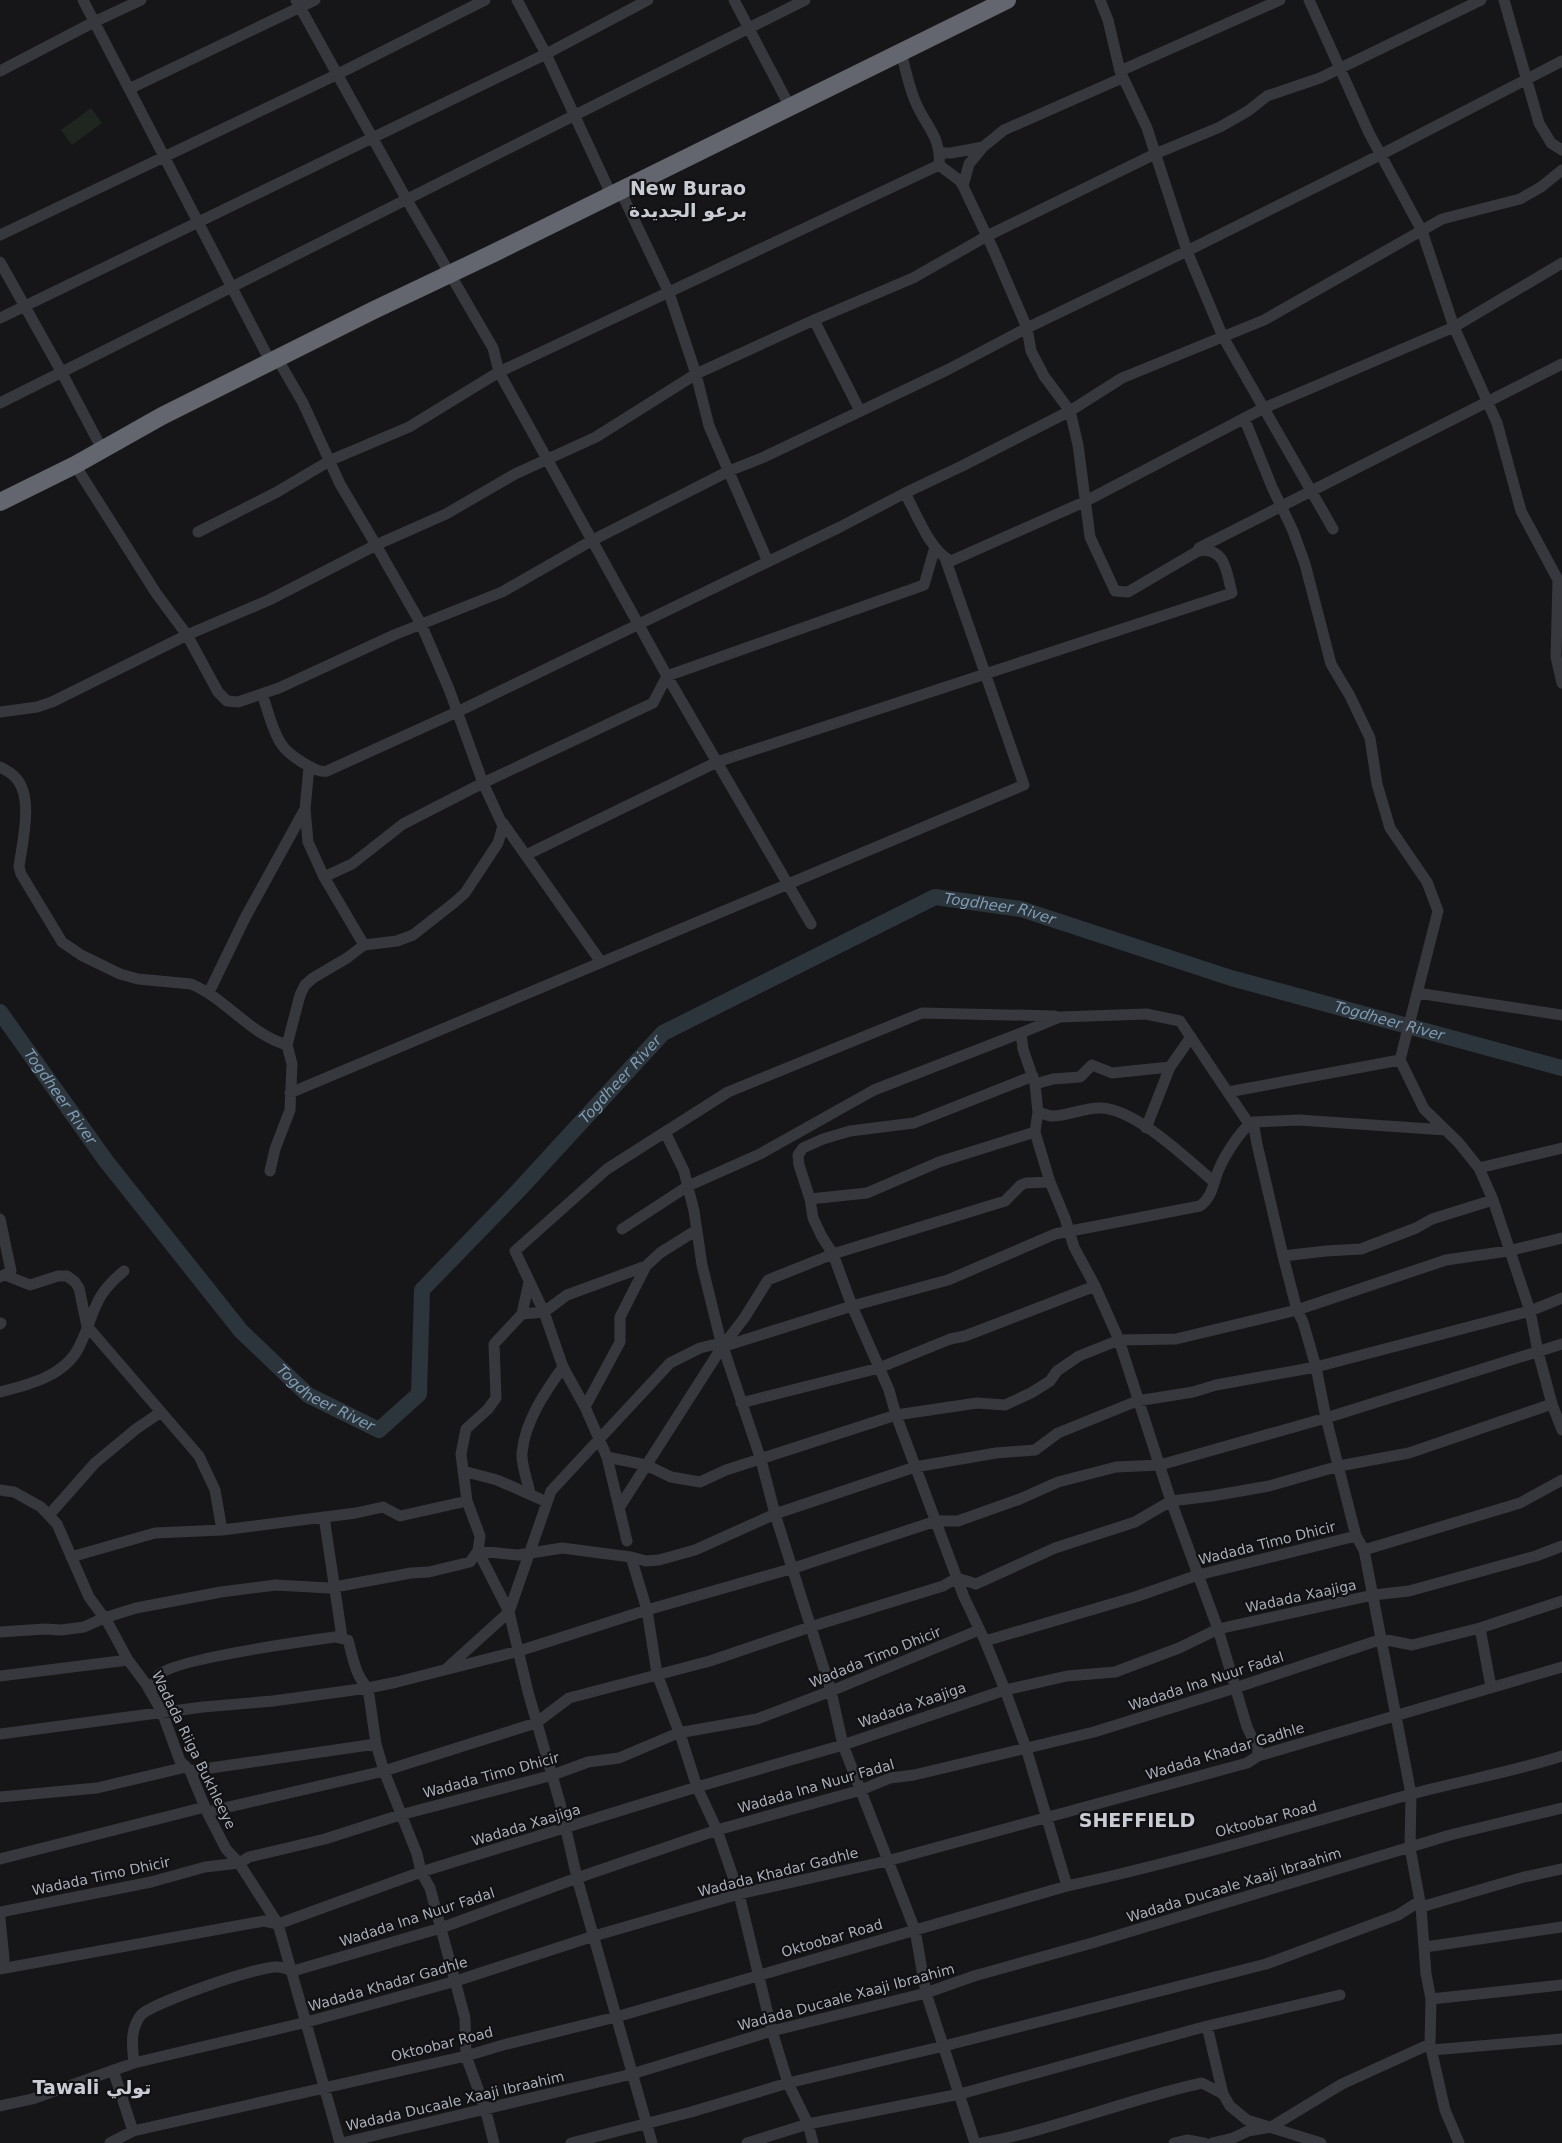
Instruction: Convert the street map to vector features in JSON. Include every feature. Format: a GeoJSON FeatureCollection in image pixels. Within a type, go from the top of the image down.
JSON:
{"type":"FeatureCollection","features":[{"type":"Feature","properties":{"kind":"highway"},"geometry":{"type":"LineString","coordinates":[[0,502],[75,465],[162,416],[274,360],[1008,0]]}},
{"type":"Feature","properties":{"kind":"street"},"geometry":{"type":"LineString","coordinates":[[83,0],[232,288],[274,360],[303,402],[340,484],[421,624],[457,712],[483,783],[503,823],[601,962]]}},
{"type":"Feature","properties":{"kind":"street"},"geometry":{"type":"LineString","coordinates":[[0,71],[141,0]]}},
{"type":"Feature","properties":{"kind":"street"},"geometry":{"type":"LineString","coordinates":[[129,89],[298,4],[315,0]]}},
{"type":"Feature","properties":{"kind":"street"},"geometry":{"type":"LineString","coordinates":[[0,235],[338,74],[485,0]]}},
{"type":"Feature","properties":{"kind":"street"},"geometry":{"type":"LineString","coordinates":[[517,0],[546,54],[575,116],[668,292],[696,374],[709,426],[768,562]]}},
{"type":"Feature","properties":{"kind":"street"},"geometry":{"type":"LineString","coordinates":[[0,318],[546,54],[648,0]]}},
{"type":"Feature","properties":{"kind":"street"},"geometry":{"type":"LineString","coordinates":[[734,0],[790,107]]}},
{"type":"Feature","properties":{"kind":"street"},"geometry":{"type":"LineString","coordinates":[[0,403],[805,0]]}},
{"type":"Feature","properties":{"kind":"street"},"geometry":{"type":"LineString","coordinates":[[1100,0],[1108,20],[1121,74],[1147,128],[1187,251],[1223,337],[1333,528]]}},
{"type":"Feature","properties":{"kind":"street"},"geometry":{"type":"LineString","coordinates":[[963,186],[969,164],[983,147],[1015,124],[1096,90],[1121,74],[1280,0]]}},
{"type":"Feature","properties":{"kind":"street"},"geometry":{"type":"LineString","coordinates":[[1309,0],[1327,35],[1340,69],[1380,155],[1422,231],[1454,327],[1496,423],[1521,511],[1558,580],[1556,657],[1562,683]]}},
{"type":"Feature","properties":{"kind":"street"},"geometry":{"type":"LineString","coordinates":[[0,712],[37,707],[52,702],[187,636],[269,600],[376,545],[446,514],[515,474],[596,437],[696,374],[814,320],[913,278],[987,236],[1154,154],[1220,127],[1248,111],[1267,96],[1320,78],[1481,0]]}},
{"type":"Feature","properties":{"kind":"street"},"geometry":{"type":"LineString","coordinates":[[1504,0],[1539,123],[1551,143],[1562,150]]}},
{"type":"Feature","properties":{"kind":"street"},"geometry":{"type":"LineString","coordinates":[[298,4],[407,200],[493,348],[499,372],[591,541],[811,924]]}},
{"type":"Feature","properties":{"kind":"street"},"geometry":{"type":"LineString","coordinates":[[901,54],[916,104],[930,127],[940,159],[963,186],[1027,328],[1030,351],[1044,376],[1070,411],[1078,445],[1090,537],[1115,591]]}},
{"type":"Feature","properties":{"kind":"street"},"geometry":{"type":"LineString","coordinates":[[75,465],[156,593],[187,636],[218,692],[227,701],[238,702],[262,694],[421,624],[502,592],[591,541],[729,471],[947,370],[1027,328],[1380,155],[1562,60]]}},
{"type":"Feature","properties":{"kind":"street"},"geometry":{"type":"LineString","coordinates":[[198,532],[277,492],[330,460],[408,426],[499,372],[668,292],[950,153],[983,147]]}},
{"type":"Feature","properties":{"kind":"street"},"geometry":{"type":"LineString","coordinates":[[262,694],[282,746],[318,772],[327,771],[457,712],[840,527],[905,492],[962,466],[1070,411],[1122,378],[1264,320],[1442,220],[1520,200],[1541,188],[1561,173]]}},
{"type":"Feature","properties":{"kind":"street"},"geometry":{"type":"LineString","coordinates":[[0,262],[102,449]]}},
{"type":"Feature","properties":{"kind":"street"},"geometry":{"type":"LineString","coordinates":[[905,492],[935,547],[945,558],[951,561],[1084,502],[1264,408],[1454,327],[1562,263]]}},
{"type":"Feature","properties":{"kind":"street"},"geometry":{"type":"LineString","coordinates":[[814,320],[860,411]]}},
{"type":"Feature","properties":{"kind":"street"},"geometry":{"type":"LineString","coordinates":[[1115,591],[1562,364]]}},
{"type":"Feature","properties":{"kind":"street"},"geometry":{"type":"LineString","coordinates":[[1244,418],[1293,531],[1305,564],[1332,664],[1370,738],[1377,784],[1390,828],[1427,882],[1438,911],[1400,1060],[1424,1109],[1446,1130],[1479,1168],[1493,1200],[1508,1251],[1530,1311],[1538,1352],[1552,1404],[1562,1430]]}},
{"type":"Feature","properties":{"kind":"street"},"geometry":{"type":"LineString","coordinates":[[324,877],[352,864],[403,824],[483,783],[653,703],[667,676],[924,585],[935,547]]}},
{"type":"Feature","properties":{"kind":"street"},"geometry":{"type":"LineString","coordinates":[[526,856],[717,762],[1232,593],[1223,561],[1218,554],[1208,549],[1198,551],[1128,592],[1115,591]]}},
{"type":"Feature","properties":{"kind":"street"},"geometry":{"type":"LineString","coordinates":[[290,1092],[1024,785],[945,558]]}},
{"type":"Feature","properties":{"kind":"street"},"geometry":{"type":"LineString","coordinates":[[0,767],[17,778],[24,794],[25,819],[19,867],[20,874],[62,942],[81,956],[120,974],[150,981],[192,984],[209,992],[248,1024],[273,1041],[287,1045]]}},
{"type":"Feature","properties":{"kind":"street"},"geometry":{"type":"LineString","coordinates":[[309,767],[305,809],[308,842],[324,877],[364,946]]}},
{"type":"Feature","properties":{"kind":"street"},"geometry":{"type":"LineString","coordinates":[[209,992],[245,918],[305,809]]}},
{"type":"Feature","properties":{"kind":"street"},"geometry":{"type":"LineString","coordinates":[[270,1171],[275,1149],[290,1110],[292,1064],[287,1045],[300,995],[305,985],[364,946],[397,941],[413,935],[466,893],[498,843],[503,823]]}},
{"type":"Feature","properties":{"kind":"street"},"geometry":{"type":"LineString","coordinates":[[1418,993],[1562,1014]]}},
{"type":"Feature","properties":{"kind":"street"},"geometry":{"type":"LineString","coordinates":[[627,1541],[607,1457],[585,1408],[563,1366],[544,1312],[515,1251],[607,1169],[728,1092],[922,1013],[1060,1016],[1146,1014],[1180,1021],[1251,1123],[1297,1310],[1304,1322],[1316,1367],[1326,1418],[1356,1536],[1364,1550],[1412,1794],[1410,1848],[1420,1904],[1426,1974],[1431,1999],[1431,2047],[1445,2110],[1459,2143]]}},
{"type":"Feature","properties":{"kind":"street"},"geometry":{"type":"LineString","coordinates":[[622,1229],[688,1186],[760,1154],[874,1090],[1060,1016]]}},
{"type":"Feature","properties":{"kind":"street"},"geometry":{"type":"LineString","coordinates":[[1021,1033],[1023,1049],[1034,1080],[1038,1112],[1035,1132],[1050,1182],[1065,1218],[1068,1232],[1119,1340],[1137,1401],[1171,1501],[1218,1629],[1247,1727],[1258,1750],[1258,1756]]}},
{"type":"Feature","properties":{"kind":"street"},"geometry":{"type":"LineString","coordinates":[[1146,1128],[1170,1067],[1191,1037]]}},
{"type":"Feature","properties":{"kind":"street"},"geometry":{"type":"LineString","coordinates":[[1228,1092],[1400,1060]]}},
{"type":"Feature","properties":{"kind":"street"},"geometry":{"type":"LineString","coordinates":[[1068,1886],[1026,1748],[1005,1690],[957,1578],[896,1415],[889,1390],[852,1306],[833,1254],[818,1228],[798,1165],[798,1154],[807,1146],[823,1139],[850,1131],[914,1123],[1034,1080],[1080,1077],[1092,1065],[1112,1073],[1170,1067]]}},
{"type":"Feature","properties":{"kind":"street"},"geometry":{"type":"LineString","coordinates":[[1038,1112],[1053,1116],[1084,1109],[1104,1108],[1126,1114],[1168,1143],[1214,1182]]}},
{"type":"Feature","properties":{"kind":"street"},"geometry":{"type":"LineString","coordinates":[[444,1671],[475,1645],[509,1612],[551,1491],[670,1363],[700,1348],[712,1345],[722,1347],[852,1306],[948,1280],[1055,1234],[1106,1223],[1173,1213],[1200,1206],[1208,1201],[1219,1169],[1230,1148],[1251,1123],[1299,1120],[1446,1130]]}},
{"type":"Feature","properties":{"kind":"street"},"geometry":{"type":"LineString","coordinates":[[665,1132],[684,1171],[695,1231],[722,1347],[761,1460],[775,1514],[794,1568],[810,1627],[831,1691],[843,1745],[862,1790],[914,1930],[926,1993],[975,2143]]}},
{"type":"Feature","properties":{"kind":"street"},"geometry":{"type":"LineString","coordinates":[[810,1199],[867,1193],[939,1162],[1035,1132]]}},
{"type":"Feature","properties":{"kind":"street"},"geometry":{"type":"LineString","coordinates":[[1479,1168],[1562,1148]]}},
{"type":"Feature","properties":{"kind":"street"},"geometry":{"type":"LineString","coordinates":[[619,1508],[722,1347],[745,1317],[768,1280],[833,1254],[1004,1201],[1026,1183],[1050,1182]]}},
{"type":"Feature","properties":{"kind":"street"},"geometry":{"type":"LineString","coordinates":[[1283,1256],[1326,1250],[1361,1249],[1416,1228],[1432,1219],[1493,1200]]}},
{"type":"Feature","properties":{"kind":"street"},"geometry":{"type":"LineString","coordinates":[[0,1222],[11,1272],[3,1276]]}},
{"type":"Feature","properties":{"kind":"street"},"geometry":{"type":"LineString","coordinates":[[585,1408],[620,1342],[620,1317],[646,1266],[660,1253],[695,1231]]}},
{"type":"Feature","properties":{"kind":"street"},"geometry":{"type":"LineString","coordinates":[[607,1457],[646,1465],[671,1477],[700,1482],[726,1470],[896,1415],[977,1403],[1005,1405],[1050,1381],[1057,1371],[1079,1356],[1119,1340],[1176,1339],[1297,1310],[1446,1260],[1508,1251],[1562,1238]]}},
{"type":"Feature","properties":{"kind":"street"},"geometry":{"type":"LineString","coordinates":[[522,1314],[544,1312],[567,1295],[646,1266]]}},
{"type":"Feature","properties":{"kind":"street"},"geometry":{"type":"LineString","coordinates":[[0,1392],[35,1382],[61,1367],[79,1348],[101,1294],[109,1283],[124,1271]]}},
{"type":"Feature","properties":{"kind":"street"},"geometry":{"type":"LineString","coordinates":[[3,1276],[30,1285],[58,1276],[67,1276],[80,1288],[87,1326],[199,1456],[215,1490],[222,1530]]}},
{"type":"Feature","properties":{"kind":"street"},"geometry":{"type":"LineString","coordinates":[[0,1632],[45,1629],[61,1630],[84,1627],[104,1618],[136,1608],[221,1592],[276,1585],[334,1587],[411,1573],[441,1570],[470,1562],[478,1552],[480,1536],[467,1501],[463,1471],[461,1454],[466,1429],[488,1409],[496,1398],[494,1344],[522,1314],[529,1281]]}},
{"type":"Feature","properties":{"kind":"street"},"geometry":{"type":"LineString","coordinates":[[741,1403],[879,1368],[1095,1286]]}},
{"type":"Feature","properties":{"kind":"street"},"geometry":{"type":"LineString","coordinates":[[478,1552],[518,1555],[562,1548],[631,1557],[646,1561],[659,1560],[695,1550],[775,1514],[915,1467],[996,1453],[1035,1450],[1058,1433],[1137,1401],[1316,1367],[1530,1311],[1562,1298]]}},
{"type":"Feature","properties":{"kind":"street"},"geometry":{"type":"LineString","coordinates":[[0,1734],[162,1712],[368,1688],[444,1671],[519,1651],[647,1610],[794,1568],[936,1521],[958,1521],[1058,1482],[1116,1467],[1160,1465],[1326,1418],[1562,1344]]}},
{"type":"Feature","properties":{"kind":"street"},"geometry":{"type":"LineString","coordinates":[[530,1494],[522,1454],[525,1438],[543,1395],[563,1366]]}},
{"type":"Feature","properties":{"kind":"street"},"geometry":{"type":"LineString","coordinates":[[0,1859],[206,1810],[384,1771],[536,1723],[569,1698],[710,1661],[810,1627],[943,1586],[957,1578],[976,1584],[1055,1548],[1135,1522],[1171,1501],[1269,1486],[1339,1466],[1409,1453],[1552,1404]]}},
{"type":"Feature","properties":{"kind":"street"},"geometry":{"type":"LineString","coordinates":[[49,1515],[95,1463],[136,1429],[161,1412]]}},
{"type":"Feature","properties":{"kind":"street"},"geometry":{"type":"LineString","coordinates":[[463,1471],[497,1480],[547,1502]]}},
{"type":"Feature","properties":{"kind":"street"},"geometry":{"type":"LineString","coordinates":[[1364,1550],[1520,1503],[1562,1480]]}},
{"type":"Feature","properties":{"kind":"street","name":"Wadada Riiga Bukhleeye"},"geometry":{"type":"LineString","coordinates":[[0,1490],[20,1495],[40,1507],[57,1524],[89,1597],[104,1618],[128,1660],[142,1677],[162,1712],[180,1761],[188,1769],[226,1849],[239,1863],[278,1924],[341,2143]]}},
{"type":"Feature","properties":{"kind":"street"},"geometry":{"type":"LineString","coordinates":[[71,1557],[155,1533],[222,1530],[324,1517],[383,1507],[400,1516],[467,1501]]}},
{"type":"Feature","properties":{"kind":"street"},"geometry":{"type":"LineString","coordinates":[[324,1517],[342,1637]]}},
{"type":"Feature","properties":{"kind":"street","name":"Wadada Timo Dhicir"},"geometry":{"type":"LineString","coordinates":[[985,1641],[1198,1576],[1356,1536]]}},
{"type":"Feature","properties":{"kind":"street","name":"Wadada Xaajiga"},"geometry":{"type":"LineString","coordinates":[[278,1924],[421,1872],[566,1829],[697,1787],[843,1745],[1005,1690],[1067,1676],[1115,1672],[1179,1648],[1218,1629],[1373,1596],[1410,1591],[1536,1556],[1562,1546]]}},
{"type":"Feature","properties":{"kind":"street"},"geometry":{"type":"LineString","coordinates":[[478,1552],[509,1612],[536,1723],[553,1775],[577,1878],[652,2143]]}},
{"type":"Feature","properties":{"kind":"street"},"geometry":{"type":"LineString","coordinates":[[631,1557],[647,1610],[657,1674],[682,1740],[697,1787],[717,1830],[739,1894],[772,2031],[788,2083],[808,2124],[813,2143]]}},
{"type":"Feature","properties":{"kind":"street"},"geometry":{"type":"LineString","coordinates":[[1382,1640],[1412,1645],[1480,1628],[1562,1601]]}},
{"type":"Feature","properties":{"kind":"street"},"geometry":{"type":"LineString","coordinates":[[1480,1628],[1491,1687]]}},
{"type":"Feature","properties":{"kind":"street","name":"Wadada Timo Dhicir"},"geometry":{"type":"LineString","coordinates":[[0,1912],[150,1882],[205,1867],[239,1863],[249,1857],[325,1839],[400,1815],[553,1775],[588,1762],[618,1758],[678,1733],[757,1719],[831,1691],[979,1630]]}},
{"type":"Feature","properties":{"kind":"street"},"geometry":{"type":"LineString","coordinates":[[151,1693],[159,1675],[198,1660],[305,1641],[342,1637],[348,1640],[357,1673],[360,1680],[368,1688],[376,1744],[384,1771],[417,1854],[421,1872],[430,1888],[465,2018],[466,2056],[485,2108],[494,2143]]}},
{"type":"Feature","properties":{"kind":"street","name":"Wadada Ina Nuur Fadal"},"geometry":{"type":"LineString","coordinates":[[293,1971],[441,1928],[577,1878],[717,1830],[862,1790],[890,1778],[914,1775],[1094,1732],[1382,1640]]}},
{"type":"Feature","properties":{"kind":"street"},"geometry":{"type":"LineString","coordinates":[[0,1676],[128,1660]]}},
{"type":"Feature","properties":{"kind":"street","name":"Wadada Khadar Gadhle"},"geometry":{"type":"LineString","coordinates":[[0,2106],[32,2100],[134,2062],[307,2022],[456,1981],[594,1936],[739,1894],[887,1861],[1247,1763],[1258,1756],[1562,1667]]}},
{"type":"Feature","properties":{"kind":"street"},"geometry":{"type":"LineString","coordinates":[[0,1797],[97,1788],[188,1769],[376,1744]]}},
{"type":"Feature","properties":{"kind":"street","name":"Oktoobar Road"},"geometry":{"type":"LineString","coordinates":[[110,2143],[133,2131],[466,2056],[616,2017],[1068,1886],[1135,1872],[1412,1794],[1562,1756]]}},
{"type":"Feature","properties":{"kind":"street","name":"Wadada Ducaale Xaaji Ibraahim"},"geometry":{"type":"LineString","coordinates":[[341,2143],[632,2074],[772,2031],[926,1993],[974,1976],[1092,1943],[1450,1835],[1562,1808]]}},
{"type":"Feature","properties":{"kind":"street"},"geometry":{"type":"LineString","coordinates":[[571,2143],[788,2083],[944,2046],[1266,1964],[1364,1926],[1398,1915],[1420,1904],[1562,1869]]}},
{"type":"Feature","properties":{"kind":"street"},"geometry":{"type":"LineString","coordinates":[[0,1918],[4,1959],[1,1968],[264,1921],[278,1924]]}},
{"type":"Feature","properties":{"kind":"street"},"geometry":{"type":"LineString","coordinates":[[1425,1947],[1562,1927]]}},
{"type":"Feature","properties":{"kind":"street"},"geometry":{"type":"LineString","coordinates":[[134,2062],[132,2043],[134,2026],[147,2010],[167,2000],[249,1973],[278,1966],[293,1971]]}},
{"type":"Feature","properties":{"kind":"street"},"geometry":{"type":"LineString","coordinates":[[1431,1999],[1562,1985]]}},
{"type":"Feature","properties":{"kind":"street"},"geometry":{"type":"LineString","coordinates":[[747,2143],[808,2124],[960,2094],[1207,2026],[1340,1995]]}},
{"type":"Feature","properties":{"kind":"street"},"geometry":{"type":"LineString","coordinates":[[1207,2026],[1223,2094],[1230,2106],[1246,2120],[1321,2143]]}},
{"type":"Feature","properties":{"kind":"street"},"geometry":{"type":"LineString","coordinates":[[1212,2143],[1233,2138],[1248,2131],[1271,2127],[1342,2084],[1431,2047],[1562,2039]]}},
{"type":"Feature","properties":{"kind":"street"},"geometry":{"type":"LineString","coordinates":[[112,2070],[133,2131]]}},
{"type":"Feature","properties":{"kind":"street"},"geometry":{"type":"LineString","coordinates":[[982,2143],[1010,2138],[1118,2104],[1196,2085],[1206,2084],[1223,2094]]}},
{"type":"Feature","properties":{"kind":"street"},"geometry":{"type":"LineString","coordinates":[[1174,2143],[1187,2140],[1204,2143]]}},
{"type":"Feature","properties":{"kind":"shaded area"},"geometry":{"type":"Polygon","coordinates":[[[91,108],[102,123],[72,145],[61,130],[91,108]]]}},
{"type":"Feature","properties":{"kind":"waterway","name":"Togdheer River"},"geometry":{"type":"LineString","coordinates":[[0,1012],[106,1161],[241,1331],[308,1395],[379,1430],[419,1394],[422,1290],[518,1191],[663,1033],[935,897],[1021,909],[1231,978],[1562,1068]]}},
{"type":"Feature","properties":{"kind":"district","name":"New Burao برعو الجديدة"},"geometry":{"type":"Point","coordinates":[688,199]}},
{"type":"Feature","properties":{"kind":"district","name":"SHEFFIELD"},"geometry":{"type":"Point","coordinates":[1137,1820]}},
{"type":"Feature","properties":{"kind":"district","name":"Tawali تولي"},"geometry":{"type":"Point","coordinates":[92,2087]}}]}
